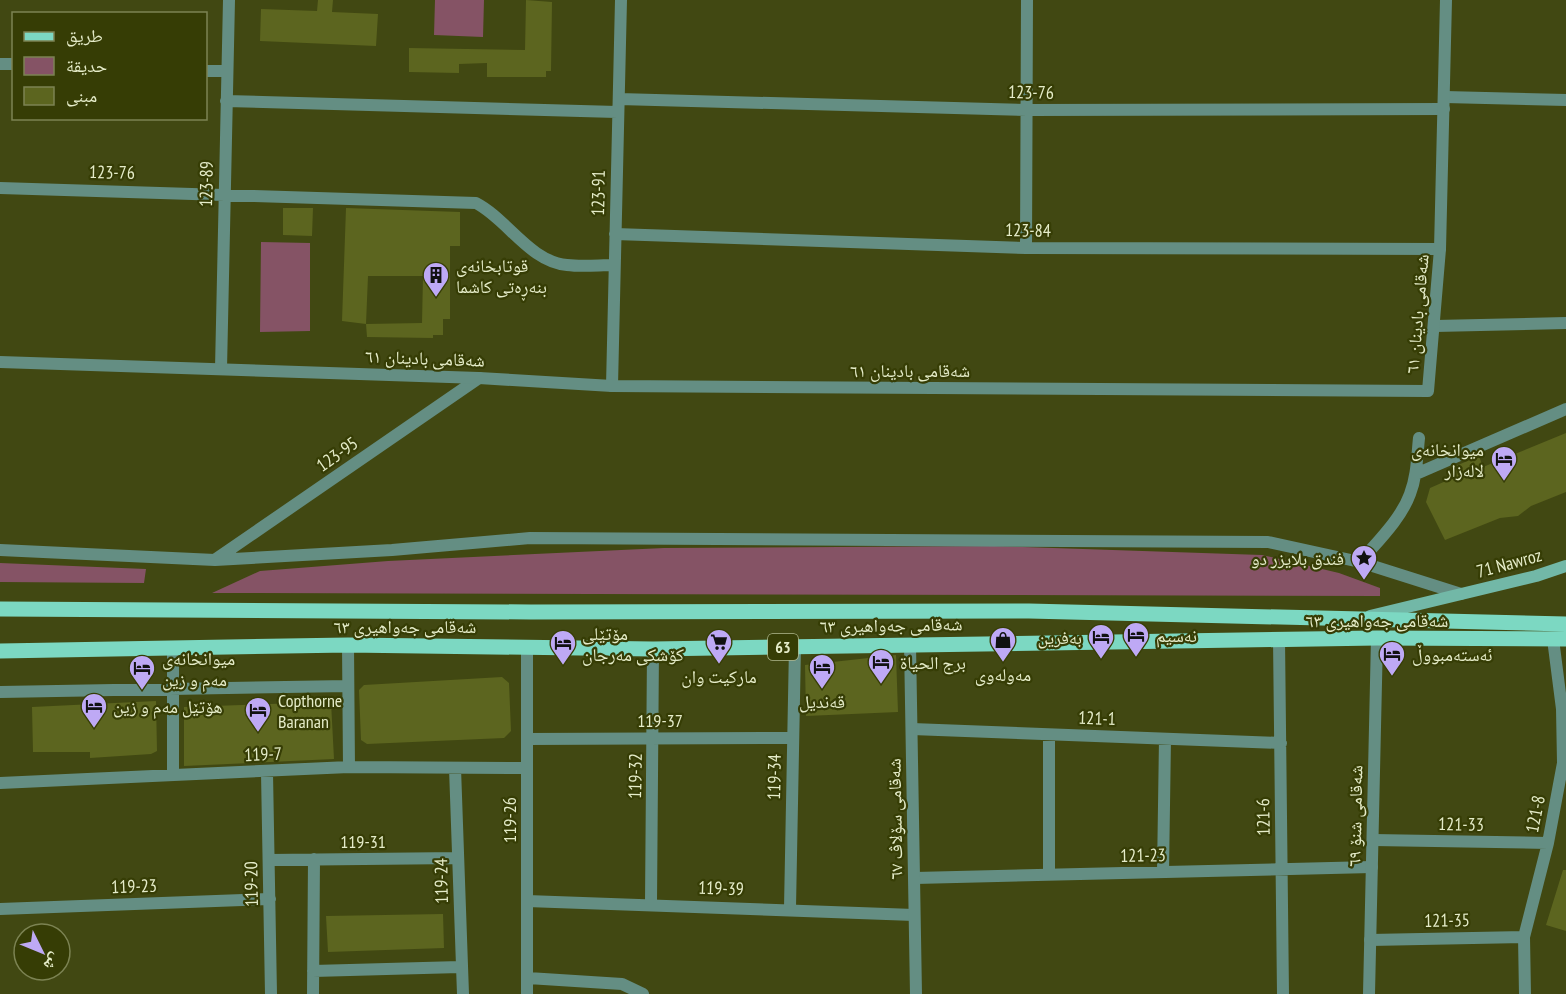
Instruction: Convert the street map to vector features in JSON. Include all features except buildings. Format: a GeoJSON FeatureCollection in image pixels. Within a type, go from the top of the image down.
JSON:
{"type":"FeatureCollection","features":[{"type":"Feature","properties":{"kind":"main road","name":"71 Nawroz"},"geometry":{"type":"LineString","coordinates":[[1357,619],[1536,576],[1566,566]]}},
{"type":"Feature","properties":{"kind":"main road","name":"شەقامی جەواهیری ٦٣"},"geometry":{"type":"LineString","coordinates":[[0,609],[519,612],[1029,611],[1566,624]]}},
{"type":"Feature","properties":{"kind":"main road"},"geometry":{"type":"LineString","coordinates":[[1454,639],[1455,622]]}},
{"type":"Feature","properties":{"kind":"main road","name":"شەقامی جەواهیری ٦٣"},"geometry":{"type":"LineString","coordinates":[[0,651],[348,645],[527,645],[653,649],[1279,639],[1560,639]]}},
{"type":"Feature","properties":{"kind":"street","name":"123-89"},"geometry":{"type":"LineString","coordinates":[[221,369],[230,0]]}},
{"type":"Feature","properties":{"kind":"street","name":"123-91"},"geometry":{"type":"LineString","coordinates":[[612,386],[621,0]]}},
{"type":"Feature","properties":{"kind":"street"},"geometry":{"type":"LineString","coordinates":[[1026,248],[1027,0]]}},
{"type":"Feature","properties":{"kind":"street","name":"شەقامی بادینان ٦١"},"geometry":{"type":"LineString","coordinates":[[0,362],[479,378],[612,386],[1428,391],[1436,326],[1440,249],[1446,0]]}},
{"type":"Feature","properties":{"kind":"street"},"geometry":{"type":"LineString","coordinates":[[207,70],[227,71]]}},
{"type":"Feature","properties":{"kind":"street","name":"123-76"},"geometry":{"type":"LineString","coordinates":[[619,99],[1027,110],[1566,100]]}},
{"type":"Feature","properties":{"kind":"street"},"geometry":{"type":"LineString","coordinates":[[226,101],[617,112]]}},
{"type":"Feature","properties":{"kind":"street","name":"123-76"},"geometry":{"type":"LineString","coordinates":[[0,188],[224,193],[477,203],[489,209],[543,257],[566,266],[614,265]]}},
{"type":"Feature","properties":{"kind":"street","name":"123-84"},"geometry":{"type":"LineString","coordinates":[[615,234],[1026,248],[1440,249]]}},
{"type":"Feature","properties":{"kind":"street"},"geometry":{"type":"LineString","coordinates":[[1436,326],[1566,323]]}},
{"type":"Feature","properties":{"kind":"street","name":"123-95"},"geometry":{"type":"LineString","coordinates":[[215,560],[479,378]]}},
{"type":"Feature","properties":{"kind":"street"},"geometry":{"type":"LineString","coordinates":[[1416,474],[1566,409]]}},
{"type":"Feature","properties":{"kind":"street"},"geometry":{"type":"LineString","coordinates":[[1360,562],[1385,533],[1410,496],[1416,474],[1419,438]]}},
{"type":"Feature","properties":{"kind":"street"},"geometry":{"type":"LineString","coordinates":[[0,550],[215,560],[392,550],[542,538],[1268,542],[1360,562],[1461,594]]}},
{"type":"Feature","properties":{"kind":"street","name":"شەقامی شنۆ ٦٩"},"geometry":{"type":"LineString","coordinates":[[1369,994],[1377,638]]}},
{"type":"Feature","properties":{"kind":"street","name":"121-6"},"geometry":{"type":"LineString","coordinates":[[1279,639],[1283,994]]}},
{"type":"Feature","properties":{"kind":"street","name":"121-8"},"geometry":{"type":"LineString","coordinates":[[1525,994],[1524,937],[1565,766],[1560,639]]}},
{"type":"Feature","properties":{"kind":"street","name":"شەقامی سۆلاڤ ٦٧"},"geometry":{"type":"LineString","coordinates":[[910,644],[916,994]]}},
{"type":"Feature","properties":{"kind":"street"},"geometry":{"type":"LineString","coordinates":[[348,645],[349,767]]}},
{"type":"Feature","properties":{"kind":"street","name":"119-26"},"geometry":{"type":"LineString","coordinates":[[527,645],[527,994]]}},
{"type":"Feature","properties":{"kind":"street","name":"119-34"},"geometry":{"type":"LineString","coordinates":[[790,908],[795,646]]}},
{"type":"Feature","properties":{"kind":"street"},"geometry":{"type":"LineString","coordinates":[[173,649],[173,774]]}},
{"type":"Feature","properties":{"kind":"street","name":"119-32"},"geometry":{"type":"LineString","coordinates":[[651,904],[653,649]]}},
{"type":"Feature","properties":{"kind":"street"},"geometry":{"type":"LineString","coordinates":[[0,692],[348,686]]}},
{"type":"Feature","properties":{"kind":"street","name":"121-1"},"geometry":{"type":"LineString","coordinates":[[912,729],[1281,743]]}},
{"type":"Feature","properties":{"kind":"street"},"geometry":{"type":"LineString","coordinates":[[1049,735],[1049,875]]}},
{"type":"Feature","properties":{"kind":"street","name":"119-37"},"geometry":{"type":"LineString","coordinates":[[527,739],[793,738]]}},
{"type":"Feature","properties":{"kind":"street"},"geometry":{"type":"LineString","coordinates":[[1163,872],[1165,739]]}},
{"type":"Feature","properties":{"kind":"street","name":"119-7"},"geometry":{"type":"LineString","coordinates":[[0,783],[173,774],[267,773],[349,767],[527,768]]}},
{"type":"Feature","properties":{"kind":"street","name":"119-24"},"geometry":{"type":"LineString","coordinates":[[455,768],[460,967],[463,994]]}},
{"type":"Feature","properties":{"kind":"street","name":"119-20"},"geometry":{"type":"LineString","coordinates":[[267,773],[272,994]]}},
{"type":"Feature","properties":{"kind":"street","name":"121-33"},"geometry":{"type":"LineString","coordinates":[[1373,840],[1548,843]]}},
{"type":"Feature","properties":{"kind":"street","name":"119-31"},"geometry":{"type":"LineString","coordinates":[[269,860],[458,858]]}},
{"type":"Feature","properties":{"kind":"street"},"geometry":{"type":"LineString","coordinates":[[314,860],[314,994]]}},
{"type":"Feature","properties":{"kind":"street","name":"121-23"},"geometry":{"type":"LineString","coordinates":[[915,878],[1372,867]]}},
{"type":"Feature","properties":{"kind":"street","name":"119-23"},"geometry":{"type":"LineString","coordinates":[[0,909],[270,899]]}},
{"type":"Feature","properties":{"kind":"street","name":"119-39"},"geometry":{"type":"LineString","coordinates":[[527,901],[790,908],[914,915]]}},
{"type":"Feature","properties":{"kind":"street","name":"121-35"},"geometry":{"type":"LineString","coordinates":[[1370,940],[1524,937]]}},
{"type":"Feature","properties":{"kind":"street"},"geometry":{"type":"LineString","coordinates":[[314,971],[460,967]]}},
{"type":"Feature","properties":{"kind":"street"},"geometry":{"type":"LineString","coordinates":[[528,978],[622,984],[643,994]]}},
{"type":"Feature","properties":{"kind":"green space"},"geometry":{"type":"Polygon","coordinates":[[[435,0],[484,0],[483,37],[434,35],[435,0]]]}},
{"type":"Feature","properties":{"kind":"green space"},"geometry":{"type":"Polygon","coordinates":[[[261,242],[310,243],[310,331],[260,332],[261,242]]]}},
{"type":"Feature","properties":{"kind":"green space"},"geometry":{"type":"Polygon","coordinates":[[[994,546],[1262,555],[1339,573],[1380,588],[1380,596],[212,593],[260,571],[388,561],[664,548],[994,546]]]}},
{"type":"Feature","properties":{"kind":"green space"},"geometry":{"type":"Polygon","coordinates":[[[0,563],[146,569],[144,583],[0,582],[0,563]]]}},
{"type":"Feature","properties":{"kind":"place","name":"قوتابخانەی بنەڕەتی کاشما"},"geometry":{"type":"Point","coordinates":[436,298]}},
{"type":"Feature","properties":{"kind":"place","name":"میوانخانەی لالەزار"},"geometry":{"type":"Point","coordinates":[1504,482]}},
{"type":"Feature","properties":{"kind":"place","name":"فندق بلايزر دو"},"geometry":{"type":"Point","coordinates":[1364,581]}},
{"type":"Feature","properties":{"kind":"place","name":"نەسیم"},"geometry":{"type":"Point","coordinates":[1136,658]}},
{"type":"Feature","properties":{"kind":"place","name":"بەفرین"},"geometry":{"type":"Point","coordinates":[1101,660]}},
{"type":"Feature","properties":{"kind":"place","name":"مەولەوی"},"geometry":{"type":"Point","coordinates":[1003,663]}},
{"type":"Feature","properties":{"kind":"place","name":"ماركيت وان"},"geometry":{"type":"Point","coordinates":[719,665]}},
{"type":"Feature","properties":{"kind":"place","name":"مۆتێلی کۆشکی مەرجان"},"geometry":{"type":"Point","coordinates":[563,666]}},
{"type":"Feature","properties":{"kind":"place","name":"ئەستەمبووڵ"},"geometry":{"type":"Point","coordinates":[1392,677]}},
{"type":"Feature","properties":{"kind":"place","name":"برج الحياة"},"geometry":{"type":"Point","coordinates":[881,685]}},
{"type":"Feature","properties":{"kind":"place","name":"قەندیل"},"geometry":{"type":"Point","coordinates":[822,690]}},
{"type":"Feature","properties":{"kind":"place","name":"میوانخانەی مەم و زین"},"geometry":{"type":"Point","coordinates":[142,691]}},
{"type":"Feature","properties":{"kind":"place","name":"هۆتێل مەم و زین"},"geometry":{"type":"Point","coordinates":[94,729]}},
{"type":"Feature","properties":{"kind":"place","name":"Copthorne Baranan"},"geometry":{"type":"Point","coordinates":[258,733]}}]}
